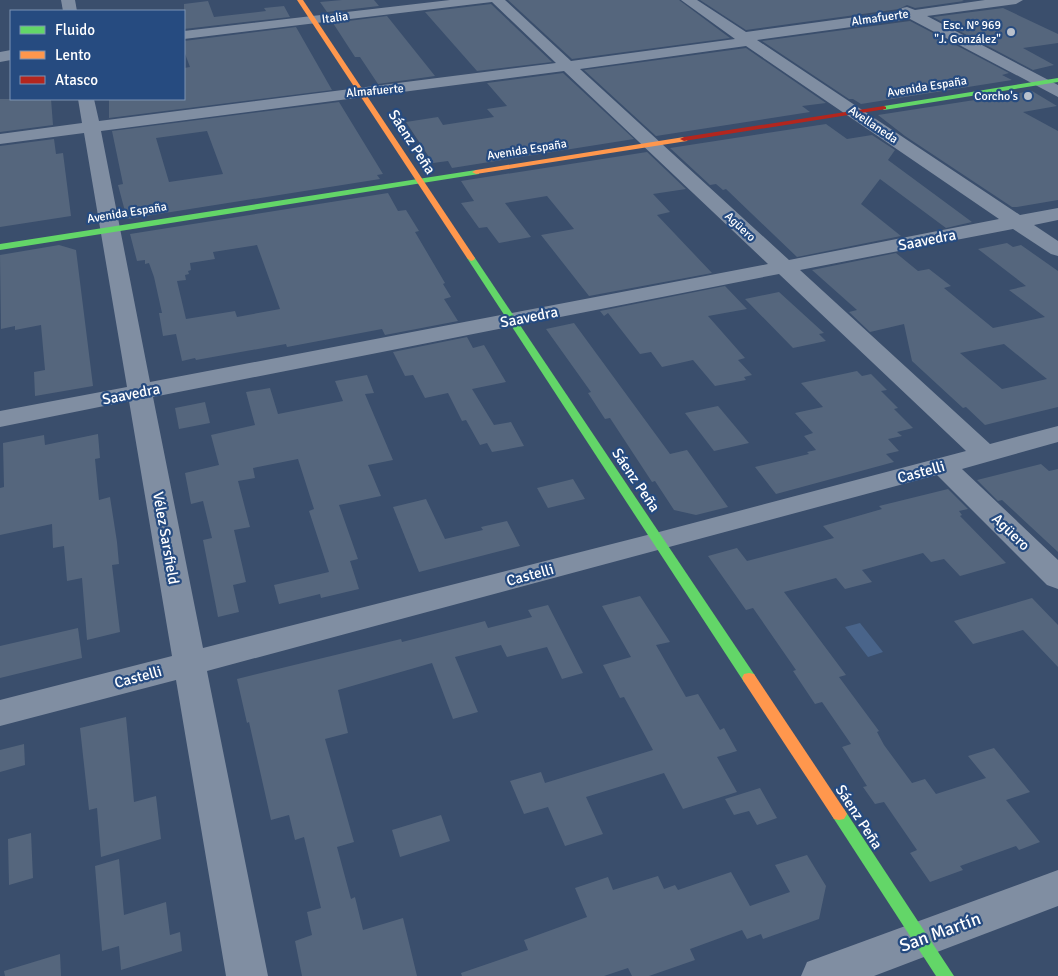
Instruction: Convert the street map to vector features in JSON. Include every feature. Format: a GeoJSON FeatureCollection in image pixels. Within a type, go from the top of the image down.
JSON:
{"type":"FeatureCollection","features":[{"type":"Feature","properties":{"kind":"street","name":"Sáenz Peña"},"geometry":{"type":"LineString","coordinates":[[300,0],[946,976]]}},
{"type":"Feature","properties":{"kind":"street","name":"Italia"},"geometry":{"type":"LineString","coordinates":[[185,35],[486,0]]}},
{"type":"Feature","properties":{"kind":"street","name":"Agüero"},"geometry":{"type":"LineString","coordinates":[[497,0],[985,454]]}},
{"type":"Feature","properties":{"kind":"street","name":"Avellaneda"},"geometry":{"type":"LineString","coordinates":[[688,0],[1058,250]]}},
{"type":"Feature","properties":{"kind":"street"},"geometry":{"type":"LineString","coordinates":[[886,0],[1058,92]]}},
{"type":"Feature","properties":{"kind":"street","name":"Almafuerte"},"geometry":{"type":"LineString","coordinates":[[0,139],[338,94],[362,93],[569,67],[912,14],[1016,0]]}},
{"type":"Feature","properties":{"kind":"street","name":"Avenida España"},"geometry":{"type":"LineString","coordinates":[[0,247],[1058,80]]}},
{"type":"Feature","properties":{"kind":"street","name":"Vélez Sarsfield"},"geometry":{"type":"LineString","coordinates":[[86,100],[247,976]]}},
{"type":"Feature","properties":{"kind":"street","name":"Saavedra"},"geometry":{"type":"LineString","coordinates":[[0,419],[1058,214]]}},
{"type":"Feature","properties":{"kind":"street","name":"Castelli"},"geometry":{"type":"LineString","coordinates":[[0,713],[659,542],[1058,434]]}},
{"type":"Feature","properties":{"kind":"street","name":"Agüero"},"geometry":{"type":"LineString","coordinates":[[943,466],[1058,578]]}},
{"type":"Feature","properties":{"kind":"street","name":"San Martín"},"geometry":{"type":"LineString","coordinates":[[822,976],[1058,888]]}},
{"type":"Feature","properties":{"kind":"water"},"geometry":{"type":"Polygon","coordinates":[[[860,623],[883,652],[868,657],[845,627],[860,623]]]}},
{"type":"Feature","properties":{"kind":"building"},"geometry":{"type":"Polygon","coordinates":[[[374,0],[379,6],[327,12],[320,2],[374,0]]]}},
{"type":"Feature","properties":{"kind":"building"},"geometry":{"type":"Polygon","coordinates":[[[508,0],[679,0],[730,38],[572,59],[508,0]]]}},
{"type":"Feature","properties":{"kind":"building"},"geometry":{"type":"Polygon","coordinates":[[[700,0],[964,1],[915,8],[907,5],[899,9],[746,30],[700,0]]]}},
{"type":"Feature","properties":{"kind":"building"},"geometry":{"type":"Polygon","coordinates":[[[208,1],[214,17],[266,11],[264,8],[284,6],[290,17],[185,29],[184,4],[208,1]]]}},
{"type":"Feature","properties":{"kind":"building"},"geometry":{"type":"Polygon","coordinates":[[[491,4],[552,62],[477,71],[425,12],[491,4]]]}},
{"type":"Feature","properties":{"kind":"building"},"geometry":{"type":"Polygon","coordinates":[[[1003,8],[1058,34],[1058,43],[1023,48],[1054,65],[1033,70],[933,17],[1003,8]]]}},
{"type":"Feature","properties":{"kind":"building"},"geometry":{"type":"Polygon","coordinates":[[[387,16],[435,76],[378,84],[360,57],[355,57],[333,23],[387,16]]]}},
{"type":"Feature","properties":{"kind":"building"},"geometry":{"type":"Polygon","coordinates":[[[910,21],[1009,73],[1002,75],[1012,80],[861,104],[853,99],[849,99],[762,41],[910,21]]]}},
{"type":"Feature","properties":{"kind":"building"},"geometry":{"type":"Polygon","coordinates":[[[296,27],[332,90],[109,118],[109,100],[185,100],[185,68],[190,67],[185,54],[185,41],[296,27]]]}},
{"type":"Feature","properties":{"kind":"building"},"geometry":{"type":"Polygon","coordinates":[[[746,48],[826,103],[802,106],[810,112],[656,136],[584,70],[746,48]]]}},
{"type":"Feature","properties":{"kind":"building"},"geometry":{"type":"Polygon","coordinates":[[[563,73],[634,139],[452,168],[448,161],[433,163],[406,122],[438,117],[443,125],[494,117],[487,109],[507,106],[487,83],[563,73]]]}},
{"type":"Feature","properties":{"kind":"building"},"geometry":{"type":"Polygon","coordinates":[[[1032,91],[1057,106],[1023,112],[1058,131],[1058,200],[1017,207],[1012,207],[905,136],[878,115],[1032,91]]]}},
{"type":"Feature","properties":{"kind":"building"},"geometry":{"type":"Polygon","coordinates":[[[0,99],[51,100],[53,125],[0,132],[0,99]]]}},
{"type":"Feature","properties":{"kind":"building"},"geometry":{"type":"Polygon","coordinates":[[[339,102],[383,174],[377,175],[380,179],[127,219],[118,185],[123,184],[112,131],[339,102]],[[207,131],[156,138],[169,182],[223,174],[207,131]]]}},
{"type":"Feature","properties":{"kind":"building"},"geometry":{"type":"Polygon","coordinates":[[[826,124],[847,139],[872,135],[895,150],[888,160],[972,222],[946,228],[880,179],[861,204],[901,236],[797,257],[726,189],[723,190],[716,184],[710,185],[670,148],[826,124]]]}},
{"type":"Feature","properties":{"kind":"building"},"geometry":{"type":"Polygon","coordinates":[[[54,139],[56,154],[63,153],[71,216],[0,227],[0,146],[54,139]]]}},
{"type":"Feature","properties":{"kind":"building"},"geometry":{"type":"Polygon","coordinates":[[[647,152],[686,189],[653,194],[670,212],[657,215],[712,273],[589,296],[541,235],[574,229],[547,196],[505,203],[531,237],[499,243],[487,227],[479,228],[461,203],[474,201],[461,181],[647,152]]]}},
{"type":"Feature","properties":{"kind":"building"},"geometry":{"type":"Polygon","coordinates":[[[388,193],[398,211],[406,210],[419,231],[415,232],[445,283],[443,284],[451,297],[444,299],[458,321],[385,335],[382,329],[287,347],[286,344],[182,361],[176,334],[163,336],[159,313],[162,313],[154,277],[149,263],[145,264],[145,260],[137,261],[130,234],[388,193]],[[257,245],[213,252],[215,259],[190,263],[191,270],[188,271],[189,274],[185,275],[186,280],[177,281],[186,319],[235,311],[237,317],[280,309],[257,245]]]}},
{"type":"Feature","properties":{"kind":"building"},"geometry":{"type":"Polygon","coordinates":[[[1007,243],[1013,247],[1021,245],[1058,271],[1058,407],[985,425],[966,407],[963,408],[912,361],[904,324],[870,332],[849,312],[857,310],[812,270],[896,253],[918,271],[929,269],[951,286],[944,288],[993,328],[1045,317],[1009,290],[1026,286],[978,249],[1007,243]],[[1004,344],[960,353],[1002,389],[1047,379],[1004,344]]]}},
{"type":"Feature","properties":{"kind":"building"},"geometry":{"type":"Polygon","coordinates":[[[59,245],[76,250],[93,386],[35,396],[34,372],[45,370],[41,325],[15,330],[15,326],[1,329],[0,255],[59,245]]]}},
{"type":"Feature","properties":{"kind":"building"},"geometry":{"type":"Polygon","coordinates":[[[725,286],[747,309],[708,316],[745,358],[738,360],[752,375],[744,377],[746,380],[715,386],[693,360],[662,367],[651,352],[640,354],[608,313],[604,316],[600,311],[725,286]]]}},
{"type":"Feature","properties":{"kind":"building"},"geometry":{"type":"Polygon","coordinates":[[[779,292],[824,333],[819,334],[826,341],[793,348],[745,299],[779,292]]]}},
{"type":"Feature","properties":{"kind":"building"},"geometry":{"type":"Polygon","coordinates":[[[574,323],[670,454],[687,450],[728,507],[696,515],[674,510],[655,481],[652,482],[610,418],[605,419],[588,393],[591,392],[546,329],[574,323]]]}},
{"type":"Feature","properties":{"kind":"building"},"geometry":{"type":"Polygon","coordinates":[[[467,337],[473,348],[484,345],[506,382],[472,389],[494,425],[511,422],[524,446],[492,452],[487,443],[480,445],[466,420],[462,421],[448,393],[425,398],[413,375],[405,376],[393,352],[467,337]]]}},
{"type":"Feature","properties":{"kind":"building"},"geometry":{"type":"Polygon","coordinates":[[[857,371],[862,376],[871,374],[887,390],[881,391],[898,408],[894,409],[913,428],[897,432],[902,436],[888,439],[899,451],[886,454],[894,462],[776,494],[755,467],[809,454],[807,452],[816,450],[804,436],[813,433],[795,413],[823,407],[801,383],[857,371]]]}},
{"type":"Feature","properties":{"kind":"building"},"geometry":{"type":"Polygon","coordinates":[[[367,375],[374,393],[365,394],[393,460],[368,465],[381,496],[339,505],[358,559],[350,561],[359,589],[321,598],[320,594],[279,604],[274,585],[329,572],[309,511],[314,509],[298,459],[253,468],[255,478],[238,481],[250,527],[234,530],[246,582],[233,585],[239,612],[218,617],[203,540],[212,538],[203,501],[191,504],[185,473],[219,465],[211,435],[255,425],[246,392],[270,388],[278,414],[343,401],[335,381],[367,375]]]}},
{"type":"Feature","properties":{"kind":"building"},"geometry":{"type":"Polygon","coordinates":[[[205,402],[210,423],[179,429],[175,408],[205,402]]]}},
{"type":"Feature","properties":{"kind":"building"},"geometry":{"type":"Polygon","coordinates":[[[718,406],[749,443],[714,451],[685,413],[718,406]]]}},
{"type":"Feature","properties":{"kind":"building"},"geometry":{"type":"Polygon","coordinates":[[[98,434],[100,458],[95,459],[99,500],[110,497],[117,542],[119,564],[112,565],[120,632],[87,640],[82,578],[67,581],[64,546],[53,548],[52,524],[0,535],[0,488],[4,487],[3,443],[44,435],[45,445],[98,434]]]}},
{"type":"Feature","properties":{"kind":"building"},"geometry":{"type":"Polygon","coordinates":[[[1041,464],[1049,471],[1058,469],[1058,552],[1002,500],[998,501],[977,480],[1041,464]]]}},
{"type":"Feature","properties":{"kind":"building"},"geometry":{"type":"Polygon","coordinates":[[[573,479],[585,499],[548,508],[537,488],[573,479]]]}},
{"type":"Feature","properties":{"kind":"building"},"geometry":{"type":"Polygon","coordinates":[[[948,489],[968,509],[959,511],[962,515],[960,516],[1006,563],[960,576],[944,559],[931,562],[923,553],[862,570],[872,582],[845,589],[836,578],[784,592],[846,675],[839,677],[879,731],[877,732],[884,745],[912,783],[925,779],[936,794],[986,778],[968,756],[994,748],[1030,792],[1006,800],[1040,842],[1019,850],[1016,846],[960,866],[963,870],[930,882],[910,853],[917,850],[884,802],[875,804],[863,787],[867,786],[842,747],[851,744],[822,702],[815,704],[793,671],[796,670],[753,608],[746,610],[708,556],[737,548],[747,561],[834,538],[823,526],[882,509],[879,506],[948,489]]]}},
{"type":"Feature","properties":{"kind":"building"},"geometry":{"type":"Polygon","coordinates":[[[426,499],[445,539],[483,530],[481,527],[507,521],[520,546],[419,572],[393,507],[426,499]]]}},
{"type":"Feature","properties":{"kind":"building"},"geometry":{"type":"Polygon","coordinates":[[[640,596],[670,642],[656,645],[686,697],[698,694],[720,730],[724,728],[737,751],[717,757],[737,792],[683,809],[664,773],[586,797],[603,834],[565,846],[548,807],[524,814],[510,781],[541,772],[545,783],[653,750],[624,697],[620,698],[603,665],[631,657],[602,606],[640,596]]]}},
{"type":"Feature","properties":{"kind":"building"},"geometry":{"type":"Polygon","coordinates":[[[1032,598],[1058,625],[1058,667],[1023,630],[973,644],[954,621],[1032,598]]]}},
{"type":"Feature","properties":{"kind":"building"},"geometry":{"type":"Polygon","coordinates":[[[548,605],[583,673],[562,679],[547,647],[507,657],[501,645],[455,657],[478,712],[453,719],[432,663],[338,690],[348,733],[325,739],[354,842],[337,847],[351,899],[355,897],[363,930],[403,918],[417,976],[302,976],[295,941],[312,935],[307,912],[321,908],[304,837],[295,840],[289,815],[271,820],[249,722],[247,723],[237,679],[401,639],[402,642],[485,621],[488,628],[532,617],[528,610],[548,605]]]}},
{"type":"Feature","properties":{"kind":"building"},"geometry":{"type":"Polygon","coordinates":[[[78,628],[82,658],[0,678],[0,646],[78,628]]]}},
{"type":"Feature","properties":{"kind":"building"},"geometry":{"type":"Polygon","coordinates":[[[126,717],[134,802],[156,796],[161,839],[101,857],[97,808],[89,810],[80,728],[126,717]]]}},
{"type":"Feature","properties":{"kind":"building"},"geometry":{"type":"Polygon","coordinates":[[[24,744],[25,765],[0,772],[0,750],[24,744]]]}},
{"type":"Feature","properties":{"kind":"building"},"geometry":{"type":"Polygon","coordinates":[[[760,788],[777,818],[757,825],[749,811],[734,815],[725,799],[760,788]]]}},
{"type":"Feature","properties":{"kind":"building"},"geometry":{"type":"Polygon","coordinates":[[[441,815],[450,841],[400,857],[392,830],[441,815]]]}},
{"type":"Feature","properties":{"kind":"building"},"geometry":{"type":"Polygon","coordinates":[[[31,833],[33,878],[9,885],[8,839],[31,833]]]}},
{"type":"Feature","properties":{"kind":"building"},"geometry":{"type":"Polygon","coordinates":[[[807,855],[826,886],[819,919],[763,939],[761,934],[747,939],[742,930],[690,949],[695,960],[649,976],[632,976],[628,968],[604,976],[462,976],[461,973],[528,950],[524,940],[587,917],[575,888],[608,877],[613,890],[658,876],[664,889],[675,885],[678,890],[731,872],[750,906],[790,892],[775,865],[807,855]]]}},
{"type":"Feature","properties":{"kind":"building"},"geometry":{"type":"Polygon","coordinates":[[[119,859],[124,915],[166,902],[170,935],[180,932],[182,951],[121,970],[119,946],[102,951],[95,866],[119,859]]]}},
{"type":"Feature","properties":{"kind":"building"},"geometry":{"type":"Polygon","coordinates":[[[60,954],[61,976],[5,976],[4,971],[60,954]]]}},
{"type":"Feature","properties":{"kind":"traffic: fast"},"geometry":{"type":"LineString","coordinates":[[884,108],[1058,80]]}},
{"type":"Feature","properties":{"kind":"traffic: fast"},"geometry":{"type":"LineString","coordinates":[[0,247],[476,172]]}},
{"type":"Feature","properties":{"kind":"traffic: fast"},"geometry":{"type":"LineString","coordinates":[[471,258],[749,678]]}},
{"type":"Feature","properties":{"kind":"traffic: fast"},"geometry":{"type":"LineString","coordinates":[[839,814],[946,976]]}},
{"type":"Feature","properties":{"kind":"traffic: slow"},"geometry":{"type":"LineString","coordinates":[[300,0],[471,258]]}},
{"type":"Feature","properties":{"kind":"traffic: slow"},"geometry":{"type":"LineString","coordinates":[[476,172],[684,139]]}},
{"type":"Feature","properties":{"kind":"traffic: slow"},"geometry":{"type":"LineString","coordinates":[[749,678],[839,814]]}},
{"type":"Feature","properties":{"kind":"traffic: jam"},"geometry":{"type":"LineString","coordinates":[[684,139],[884,108]]}},
{"type":"Feature","properties":{"kind":"place","name":"Esc. N° 969 \"J. González\""},"geometry":{"type":"Point","coordinates":[1011,32]}},
{"type":"Feature","properties":{"kind":"place","name":"Corcho's"},"geometry":{"type":"Point","coordinates":[1028,96]}}]}
